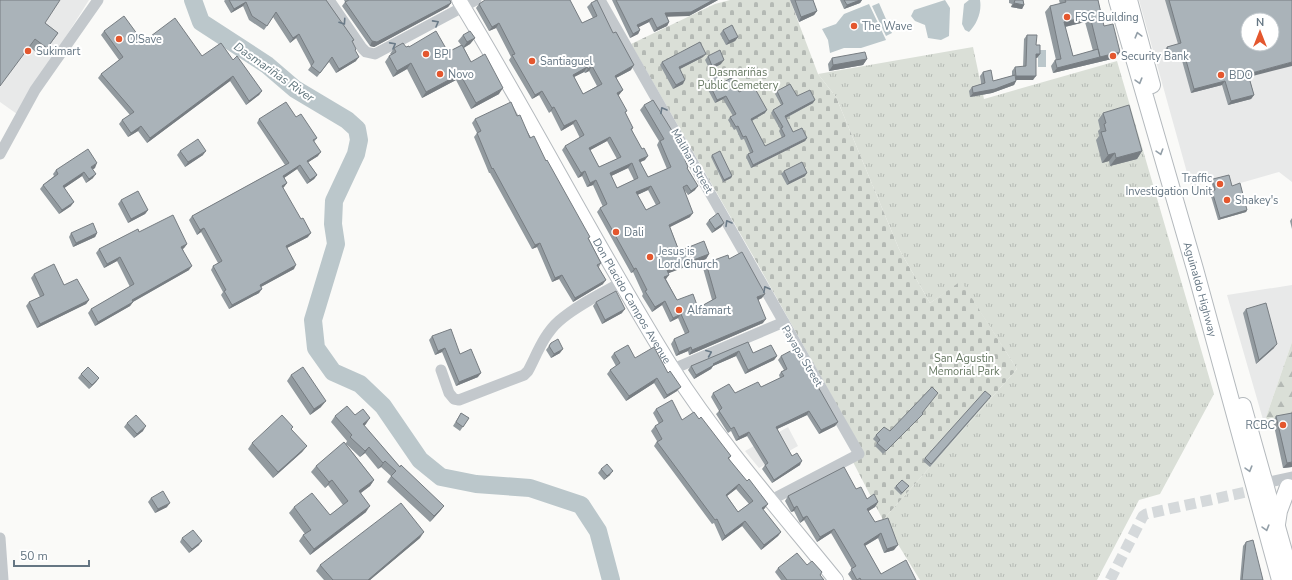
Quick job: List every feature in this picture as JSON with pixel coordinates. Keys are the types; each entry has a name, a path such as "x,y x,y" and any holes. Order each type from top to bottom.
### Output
{"highway":[{"name":"Aguinaldo Highway","path":"1116,0 1195,269 1263,488 1277,526 1292,580"},
{"name":"Aguinaldo Highway","path":"1128,0 1263,488 1280,580"},
{"path":"1277,526 1279,511 1291,483"}],"main road":[{"name":"Don Placido Campos Avenue","path":"461,4 673,369 735,456 836,580"}],"street":[{"path":"1,150 39,84 98,0"},
{"path":"329,0 362,48 371,54 378,53 461,4 476,0"},
{"name":"Malihan Street","path":"600,0 784,322"},
{"path":"440,370 449,393 454,399 459,400 524,375 528,371 545,338 558,322 571,312 622,282"},
{"name":"Payapa Street","path":"673,369 784,322 859,454 771,500"},
{"path":"1263,488 1291,483"},
{"path":"0,538 3,580"}],"shaded area":[{"name":"Sukimart","path":"0,0 89,0 17,114 0,102"},
{"path":"945,0 950,8 949,36 941,40 928,38 925,25 915,21 911,16 914,10"},
{"path":"969,0 980,0 980,9 978,18 969,32 965,30 962,24 964,4"},
{"path":"1139,0 1292,0 1292,182 1279,172 1230,186 1227,177 1191,187"},
{"path":"879,3 892,33 886,36 872,6"},
{"name":"The Wave","path":"869,4 886,40 861,48 844,48 830,53 828,40 822,29 836,24 844,14"},
{"path":"1038,50 1046,50 1046,67 1038,67"},
{"path":"1292,285 1292,342 1264,423 1227,295"},
{"path":"788,427 798,446 759,468 745,451"}],"green space":[{"name":"Dasmariñas Public Cemetery","path":"730,0 790,0 818,74 836,97 899,249 930,303 961,281 1017,369 883,520 853,462 861,448 756,261 631,44 715,4"},
{"path":"973,47 984,99 1117,61 1214,394 1160,494 1139,500 1097,580 920,580 883,520 1017,369 961,282 930,303 899,249 836,97 818,74"},
{"path":"1292,342 1292,418 1264,423"}],"building":[{"path":"0,0 60,0 45,23 58,33 47,48 35,39 0,86"},
{"path":"229,0 326,0 354,40 352,41 359,57 339,69 332,57 320,73 311,66 314,62 299,34 293,38 276,12 267,26 252,16 246,2 234,9"},
{"path":"349,0 450,0 451,3 377,42 372,41 345,2"},
{"path":"485,0 570,0 582,23 597,16 591,3 597,0 613,33 616,32 634,65 615,76 623,90 617,93 627,111 625,112 633,128 631,129 642,149 644,148 648,156 639,160 648,177 671,167 660,141 664,139 644,105 653,100 674,134 688,167 687,168 698,186 691,191 687,185 683,187 693,213 669,225 679,251 704,241 709,254 667,270 669,275 664,277 677,300 693,294 698,308 716,298 706,263 728,255 729,259 742,252 765,294 757,297 766,319 692,350 691,347 679,352 674,339 689,332 681,314 673,318 665,301 655,307 645,291 647,290 636,268 634,269 600,208 607,204 596,180 590,183 585,171 581,173 565,146 584,135 576,120 564,126 554,107 552,108 542,91 535,95 512,55 515,54 499,23 492,27 479,4","holes":["592,66 602,84 583,94 573,75 587,67 588,69","610,137 621,157 599,167 589,148","632,163 638,178 617,188 610,173","651,186 660,203 646,210 636,192"]},
{"path":"616,0 713,0 691,12 665,13 669,22 657,28 652,18 637,25 640,30 633,34"},
{"path":"795,0 813,0 817,11 801,17"},
{"path":"844,0 860,0 847,5"},
{"path":"1015,0 1023,0 1024,5 1014,3"},
{"path":"1065,0 1098,0 1104,26 1113,24 1120,52 1057,68 1055,60 1061,59 1050,6 1066,2","holes":["1090,16 1100,57 1098,49 1073,56 1064,22"]},
{"path":"1169,0 1292,0 1292,62 1248,74 1254,95 1231,101 1225,81 1194,89 1184,53 1170,57 1167,47 1181,43"},
{"path":"124,16 143,42 175,18 202,56 221,43 233,60 237,56 262,91 249,101 233,76 150,138 141,126 131,133 122,120 134,112 101,74 123,57 104,31"},
{"path":"732,25 738,37 729,41 723,30"},
{"path":"436,31 448,52 462,45 471,62 485,54 503,88 476,103 460,74 426,92 411,63 397,71 389,56 396,52 394,48 403,43 406,47 409,47"},
{"path":"470,31 475,38 467,42 463,35"},
{"path":"1027,35 1037,35 1036,45 1040,45 1040,54 1036,54 1036,76 1016,76 1015,67 1026,66"},
{"path":"700,42 706,54 679,67 685,80 676,85 662,62"},
{"path":"720,50 724,60 712,66 708,56"},
{"path":"865,52 867,59 833,65 832,58"},
{"path":"991,70 993,81 1015,75 1016,81 995,89 973,93 972,87 985,83 983,72"},
{"path":"720,74 724,82 731,78 739,92 753,85 767,110 751,119 765,146 785,136 781,128 783,127 773,110 783,104 777,91 790,84 797,96 810,90 815,100 785,116 793,132 802,128 807,138 753,165 748,154 753,152 746,136 743,137 738,126 736,127 730,117 736,114 726,96 717,100 708,81"},
{"path":"286,102 296,117 301,114 317,138 313,140 321,152 307,161 317,175 310,180 300,165 283,176 287,183 282,186 311,233 286,246 296,265 260,285 262,289 232,305 213,266 222,261 204,228 200,230 192,216 289,163 259,119"},
{"path":"511,102 517,116 520,115 530,138 534,136 546,161 547,160 590,237 588,238 601,263 597,265 606,280 575,298 562,275 555,278 540,243 535,245 493,168 492,169 477,133 481,131 475,119"},
{"path":"1129,105 1142,151 1116,158 1115,153 1108,155 1101,132 1106,131 1104,124 1106,123 1103,113"},
{"path":"198,139 206,151 188,162 180,151"},
{"path":"88,149 97,163 91,167 96,174 89,179 84,172 63,186 74,202 62,210 43,185 58,174 56,170"},
{"path":"720,151 732,176 724,180 712,155"},
{"path":"802,162 807,173 789,182 784,171"},
{"name":"Shakey's","path":"1229,175 1232,186 1240,183 1247,210 1220,218 1212,191 1215,190 1213,179"},
{"path":"138,191 148,210 131,219 121,200"},
{"path":"718,213 724,223 715,229 709,220"},
{"path":"173,215 187,244 181,247 192,266 132,300 133,302 98,322 91,309 134,284 120,257 107,264 99,249 138,229 139,232"},
{"path":"93,223 97,233 76,243 71,233"},
{"path":"54,264 64,285 77,279 89,300 40,324 29,302 44,295 34,274"},
{"path":"616,291 625,309 605,320 596,302"},
{"path":"1266,303 1277,344 1259,360 1246,309"},
{"path":"451,329 460,354 471,349 481,373 459,382 445,348 438,351 432,336"},
{"path":"558,339 563,349 554,354 549,346"},
{"path":"748,342 753,353 771,345 777,356 748,370 739,351 713,364 714,365 696,375 691,366"},
{"path":"628,345 635,358 654,347 668,373 670,371 681,387 667,395 657,378 629,396 610,370 620,363 614,353"},
{"path":"796,348 838,422 821,430 809,411 776,427 792,456 797,453 802,461 774,480 765,465 768,463 749,432 739,437 734,427 731,429 719,411 722,408 713,393 729,384 735,393 758,382 761,387 784,376 781,372 787,369 781,356"},
{"path":"88,367 99,378 92,385 81,374"},
{"path":"303,367 326,401 314,409 291,375"},
{"path":"932,387 938,393 922,413 923,414 886,451 877,443 880,440 876,435 884,427 890,431"},
{"path":"985,391 991,396 931,464 925,458"},
{"path":"672,400 682,420 694,412 699,419 701,417 731,456 728,458 747,481 749,479 768,504 762,508 781,532 764,545 745,521 725,536 717,519 715,520 657,442 662,439 655,426 663,421 656,409","holes":["739,484 753,501 738,512 726,495"]},
{"path":"347,406 355,415 363,409 370,418 363,424 400,467 401,465 444,506 434,516 391,476 396,471 385,461 383,463 369,447 365,451 350,437 352,435 335,416"},
{"path":"461,413 469,418 463,427 456,422"},
{"path":"1292,413 1292,462 1287,463 1276,416"},
{"path":"136,415 146,426 137,434 127,423"},
{"path":"282,415 293,427 291,429 307,446 278,472 252,443"},
{"path":"344,442 374,480 359,491 370,506 314,549 303,535 311,530 294,507 312,493 330,515 348,501 332,480 329,482 316,466"},
{"path":"607,464 613,471 607,476 601,469"},
{"path":"844,467 856,489 861,487 867,499 874,494 878,502 867,509 875,522 888,518 898,545 887,549 881,533 864,544 881,574 906,560 916,580 861,580 860,578 857,580 851,569 856,566 834,529 820,537 807,516 803,518 797,506 794,508 788,496"},
{"path":"902,480 909,486 902,493 896,486"},
{"path":"163,491 170,503 158,509 151,498"},
{"path":"401,503 424,532 368,580 333,580 320,565"},
{"path":"193,530 202,541 192,549 182,538"},
{"path":"1253,540 1263,580 1242,580 1246,542"},
{"path":"797,553 807,565 812,561 822,572 820,575 824,580 787,580 778,568"}],"waterway":[{"name":"Dasmariñas River","path":"193,0 201,22 267,65 295,89 347,120 357,129 359,140 356,154 334,201 333,224 336,244 313,320 316,348 333,372 360,384 383,406 420,460 441,477 476,484 530,488 581,505 598,531 611,580"}],"tunnel":[{"path":"1110,580 1143,516 1146,514 1255,490"}],"place":[{"name":"FSC Building","path":"1067,17"},
{"name":"The Wave","path":"854,26"},
{"name":"O!Save","path":"119,39"},
{"name":"Sukimart","path":"28,51"},
{"name":"BPI","path":"426,54"},
{"name":"Security Bank","path":"1113,56"},
{"name":"Santiaguel","path":"532,61"},
{"name":"Novo","path":"440,74"},
{"name":"BDO","path":"1221,75"},
{"name":"Traffic Investigation Unit","path":"1220,184"},
{"name":"Shakey's","path":"1227,200"},
{"name":"Dali","path":"616,232"},
{"name":"Jesus is Lord Church","path":"650,257"},
{"name":"Alfamart","path":"679,310"},
{"name":"RCBC","path":"1283,425"}],"park label":[{"name":"San Agustin Memorial Park","path":"964,364"}]}
